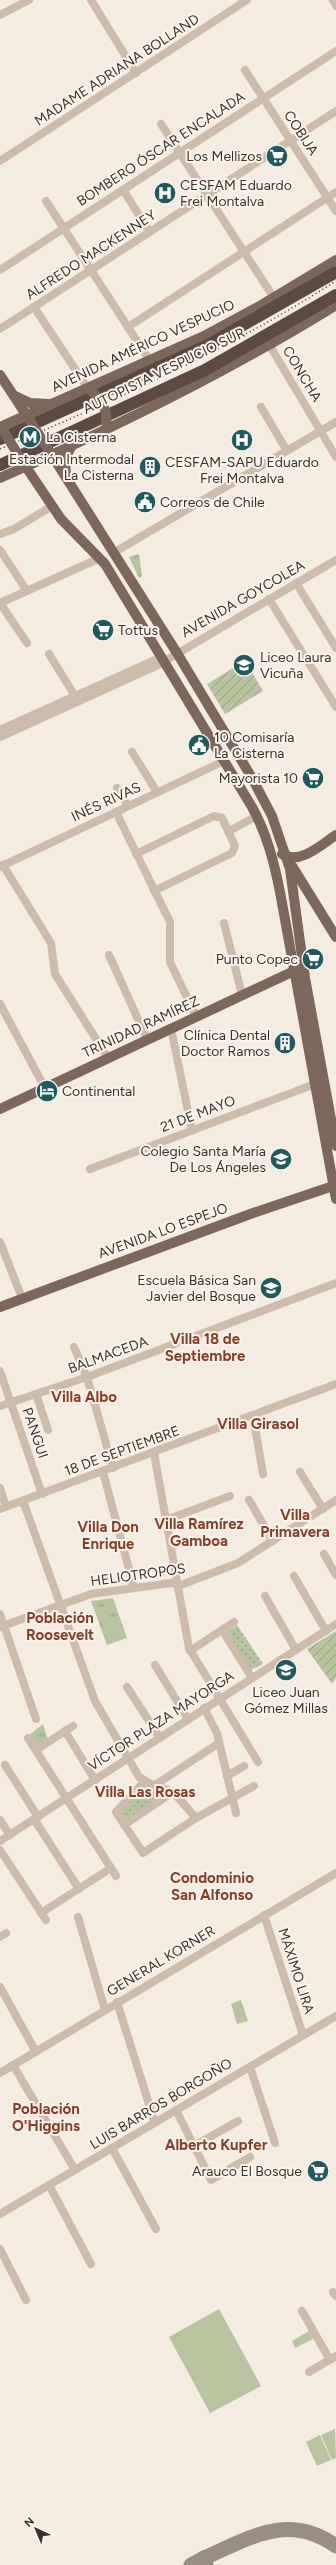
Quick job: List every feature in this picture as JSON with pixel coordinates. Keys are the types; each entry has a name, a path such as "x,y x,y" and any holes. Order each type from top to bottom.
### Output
{"highway":[{"name":"AUTOPISTA VESPUCIO SUR","path":"1,430 208,345 336,272"},
{"name":"AUTOPISTA VESPUCIO SUR","path":"2,472 205,370 336,294"}],"main road":[{"name":"AVENIDA AMÉRICO VESPUCIO","path":"1,430 50,404 150,361 224,326 274,298 336,260"},
{"path":"2,472 50,452 72,445 270,346 336,305"},
{"path":"0,375 177,653 259,789 272,816 287,857 305,978 336,1146"},
{"path":"87,389 101,401 106,413 104,428"},
{"path":"14,396 30,403 50,404"},
{"path":"1,430 36,485 67,526 100,558 164,660 257,816 267,839 275,868 335,1192"},
{"path":"66,478 65,459 72,445"},
{"path":"2,472 20,476 36,485"},
{"path":"287,857 301,856 336,835"},
{"path":"267,839 287,857 334,931"},
{"path":"294,971 305,978"},
{"name":"TRINIDAD RAMÍREZ","path":"0,1109 294,971"},
{"name":"AVENIDA LO ESPEJO","path":"0,1307 253,1213 335,1192"}],"street":[{"path":"0,15 30,0"},
{"path":"91,0 136,73"},
{"name":"MADAME ADRIANA BOLLAND","path":"0,161 247,0"},
{"name":"BOMBERO ÓSCAR ENCALADA","path":"0,270 336,51"},
{"name":"COBIJA","path":"245,70 336,211"},
{"name":"ALFREDO MACKENNEY","path":"0,329 336,111"},
{"path":"161,124 274,298"},
{"path":"123,190 150,232"},
{"path":"128,327 336,192"},
{"path":"46,201 150,361"},
{"path":"34,307 87,389"},
{"name":"CONCHA","path":"270,346 336,457"},
{"path":"261,407 287,451"},
{"path":"113,553 336,422"},
{"path":"0,534 14,529 52,506"},
{"path":"0,550 27,591"},
{"path":"27,644 0,603 100,558"},
{"name":"AVENIDA GOYCOLEA","path":"0,738 158,665 164,660 336,560"},
{"path":"296,583 336,648"},
{"path":"269,599 336,707"},
{"path":"49,654 75,696"},
{"name":"AVENIDA GOYCOLEA","path":"0,730 154,660 164,660"},
{"path":"132,752 157,792"},
{"name":"INÉS RIVAS","path":"1,866 224,761"},
{"path":"116,788 128,806"},
{"path":"116,812 171,925 170,962 196,1016"},
{"path":"136,854 214,816 222,818 229,831 235,846 232,853 154,891"},
{"path":"229,831 257,816"},
{"path":"1,866 51,943 55,974 108,1058"},
{"path":"224,924 242,995"},
{"path":"110,955 147,1040"},
{"path":"0,1004 45,1088"},
{"path":"171,1028 192,1131"},
{"name":"21 DE MAYO","path":"90,1169 315,1084"},
{"path":"0,1242 22,1298"},
{"name":"BALMACEDA","path":"0,1406 87,1377 336,1283"},
{"path":"74,1347 87,1377 113,1468"},
{"name":"PANGUI","path":"0,1371 42,1494"},
{"name":"18 DE SEPTIEMBRE","path":"3,1508 336,1384"},
{"path":"36,1394 48,1430"},
{"path":"253,1416 263,1474"},
{"path":"154,1453 176,1584 190,1651 258,1762"},
{"path":"102,1472 134,1588"},
{"path":"300,1472 323,1509"},
{"path":"0,1488 3,1508"},
{"path":"166,1520 230,1496"},
{"path":"249,1500 273,1541"},
{"name":"HELIOTROPOS","path":"2,1626 91,1594 134,1588 176,1584 181,1585 230,1567 336,1500"},
{"path":"23,1501 97,1708 138,1775 145,1781 173,1792 196,1818"},
{"path":"324,1554 336,1575"},
{"path":"294,1576 326,1631"},
{"path":"265,1596 296,1650"},
{"path":"0,1614 2,1626 36,1719"},
{"path":"190,1651 234,1622"},
{"name":"VÍCTOR PLAZA MAYORGA","path":"0,1841 336,1624"},
{"path":"222,1630 252,1678"},
{"path":"155,1666 188,1719"},
{"path":"127,1687 160,1738"},
{"path":"204,1708 213,1723 236,1813"},
{"path":"36,1750 73,1726"},
{"path":"65,1731 95,1780"},
{"path":"28,1738 116,1876"},
{"path":"155,1785 219,1743"},
{"path":"5,1765 34,1820 77,1890"},
{"path":"227,1776 244,1766"},
{"path":"145,1781 116,1812 143,1853 196,1818 254,1786"},
{"path":"124,1825 173,1792"},
{"path":"0,1820 10,1835"},
{"path":"0,1850 43,1917 77,1890 111,1868"},
{"name":"GENERAL KORNER","path":"0,2073 336,1873"},
{"name":"MÁXIMO LIRA","path":"264,1915 303,2035"},
{"path":"78,1917 99,1982 104,2010"},
{"path":"0,1987 36,2052"},
{"path":"117,2002 155,2123"},
{"name":"LUIS BARROS BORGOÑO","path":"0,2214 336,2016"},
{"path":"13,2065 75,2170"},
{"path":"250,2067 275,2143"},
{"path":"176,2110 211,2180 250,2158"},
{"path":"194,2146 238,2121"},
{"path":"112,2148 156,2229"},
{"path":"49,2185 91,2264"},
{"path":"0,2249 26,2300"},
{"path":"302,2311 333,2358 309,2372"}],"green space":[{"path":"139,554 142,576 139,578 129,557"},
{"path":"245,661 263,691 225,714 207,684"},
{"path":"113,1598 127,1638 107,1645 91,1601"},
{"path":"111,1620 117,1638 108,1641 102,1623"},
{"path":"237,1625 263,1664 249,1671 225,1633"},
{"path":"336,1631 336,1678 332,1684 307,1649"},
{"path":"43,1724 48,1740 38,1747 29,1735"},
{"path":"144,1786 168,1794 126,1821 118,1812"},
{"path":"241,2000 248,2021 237,2024 231,2004"},
{"path":"219,2309 261,2386 210,2413 169,2337"},
{"path":"309,2331 313,2339 295,2348 292,2341"},
{"path":"335,2429 336,2458 332,2460 321,2435"},
{"path":"320,2435 331,2460 317,2466 306,2442"}],"taxiway":[{"path":"204,2558 253,2536 285,2530 302,2531 318,2536 336,2546"},
{"path":"191,2565 204,2558 206,2565"}],"railway":[{"path":"0,449 87,412 172,372 255,329 336,281"}],"place":[{"name":"Los Mellizos","path":"277,156"},
{"name":"CESFAM Eduardo Frei Montalva","path":"165,193"},
{"name":"La Cisterna","path":"30,437"},
{"name":"CESFAM-SAPU Eduardo Frei Montalva","path":"242,440"},
{"name":"Estación Intermodal La Cisterna","path":"150,467"},
{"name":"Correos de Chile","path":"145,502"},
{"name":"Tottus","path":"103,630"},
{"name":"Liceo Laura Vicuña","path":"244,665"},
{"name":"10 Comisaría La Cisterna","path":"199,745"},
{"name":"Mayorista 10","path":"313,778"},
{"name":"Punto Copec","path":"313,959"},
{"name":"Clínica Dental Doctor Ramos","path":"285,1043"},
{"name":"Continental","path":"47,1091"},
{"name":"Colegio Santa María De Los Ángeles","path":"281,1159"},
{"name":"Escuela Básica San Javier del Bosque","path":"271,1288"},
{"name":"Liceo Juan Gómez Millas","path":"286,1670"},
{"name":"Arauco El Bosque","path":"318,2171"}],"district":[{"name":"Villa 18 de Septiembre","path":"205,1348"},
{"name":"Villa Albo","path":"84,1397"},
{"name":"Villa Girasol","path":"258,1424"},
{"name":"Villa Primavera","path":"295,1524"},
{"name":"Villa Ramírez Gamboa","path":"199,1532"},
{"name":"Villa Don Enrique","path":"108,1536"},
{"name":"Población Roosevelt","path":"60,1626"},
{"name":"Villa Las Rosas","path":"145,1792"},
{"name":"Condominio San Alfonso","path":"212,1886"},
{"name":"Población O'Higgins","path":"46,2118"},
{"name":"Alberto Kupfer","path":"216,2145"}]}
